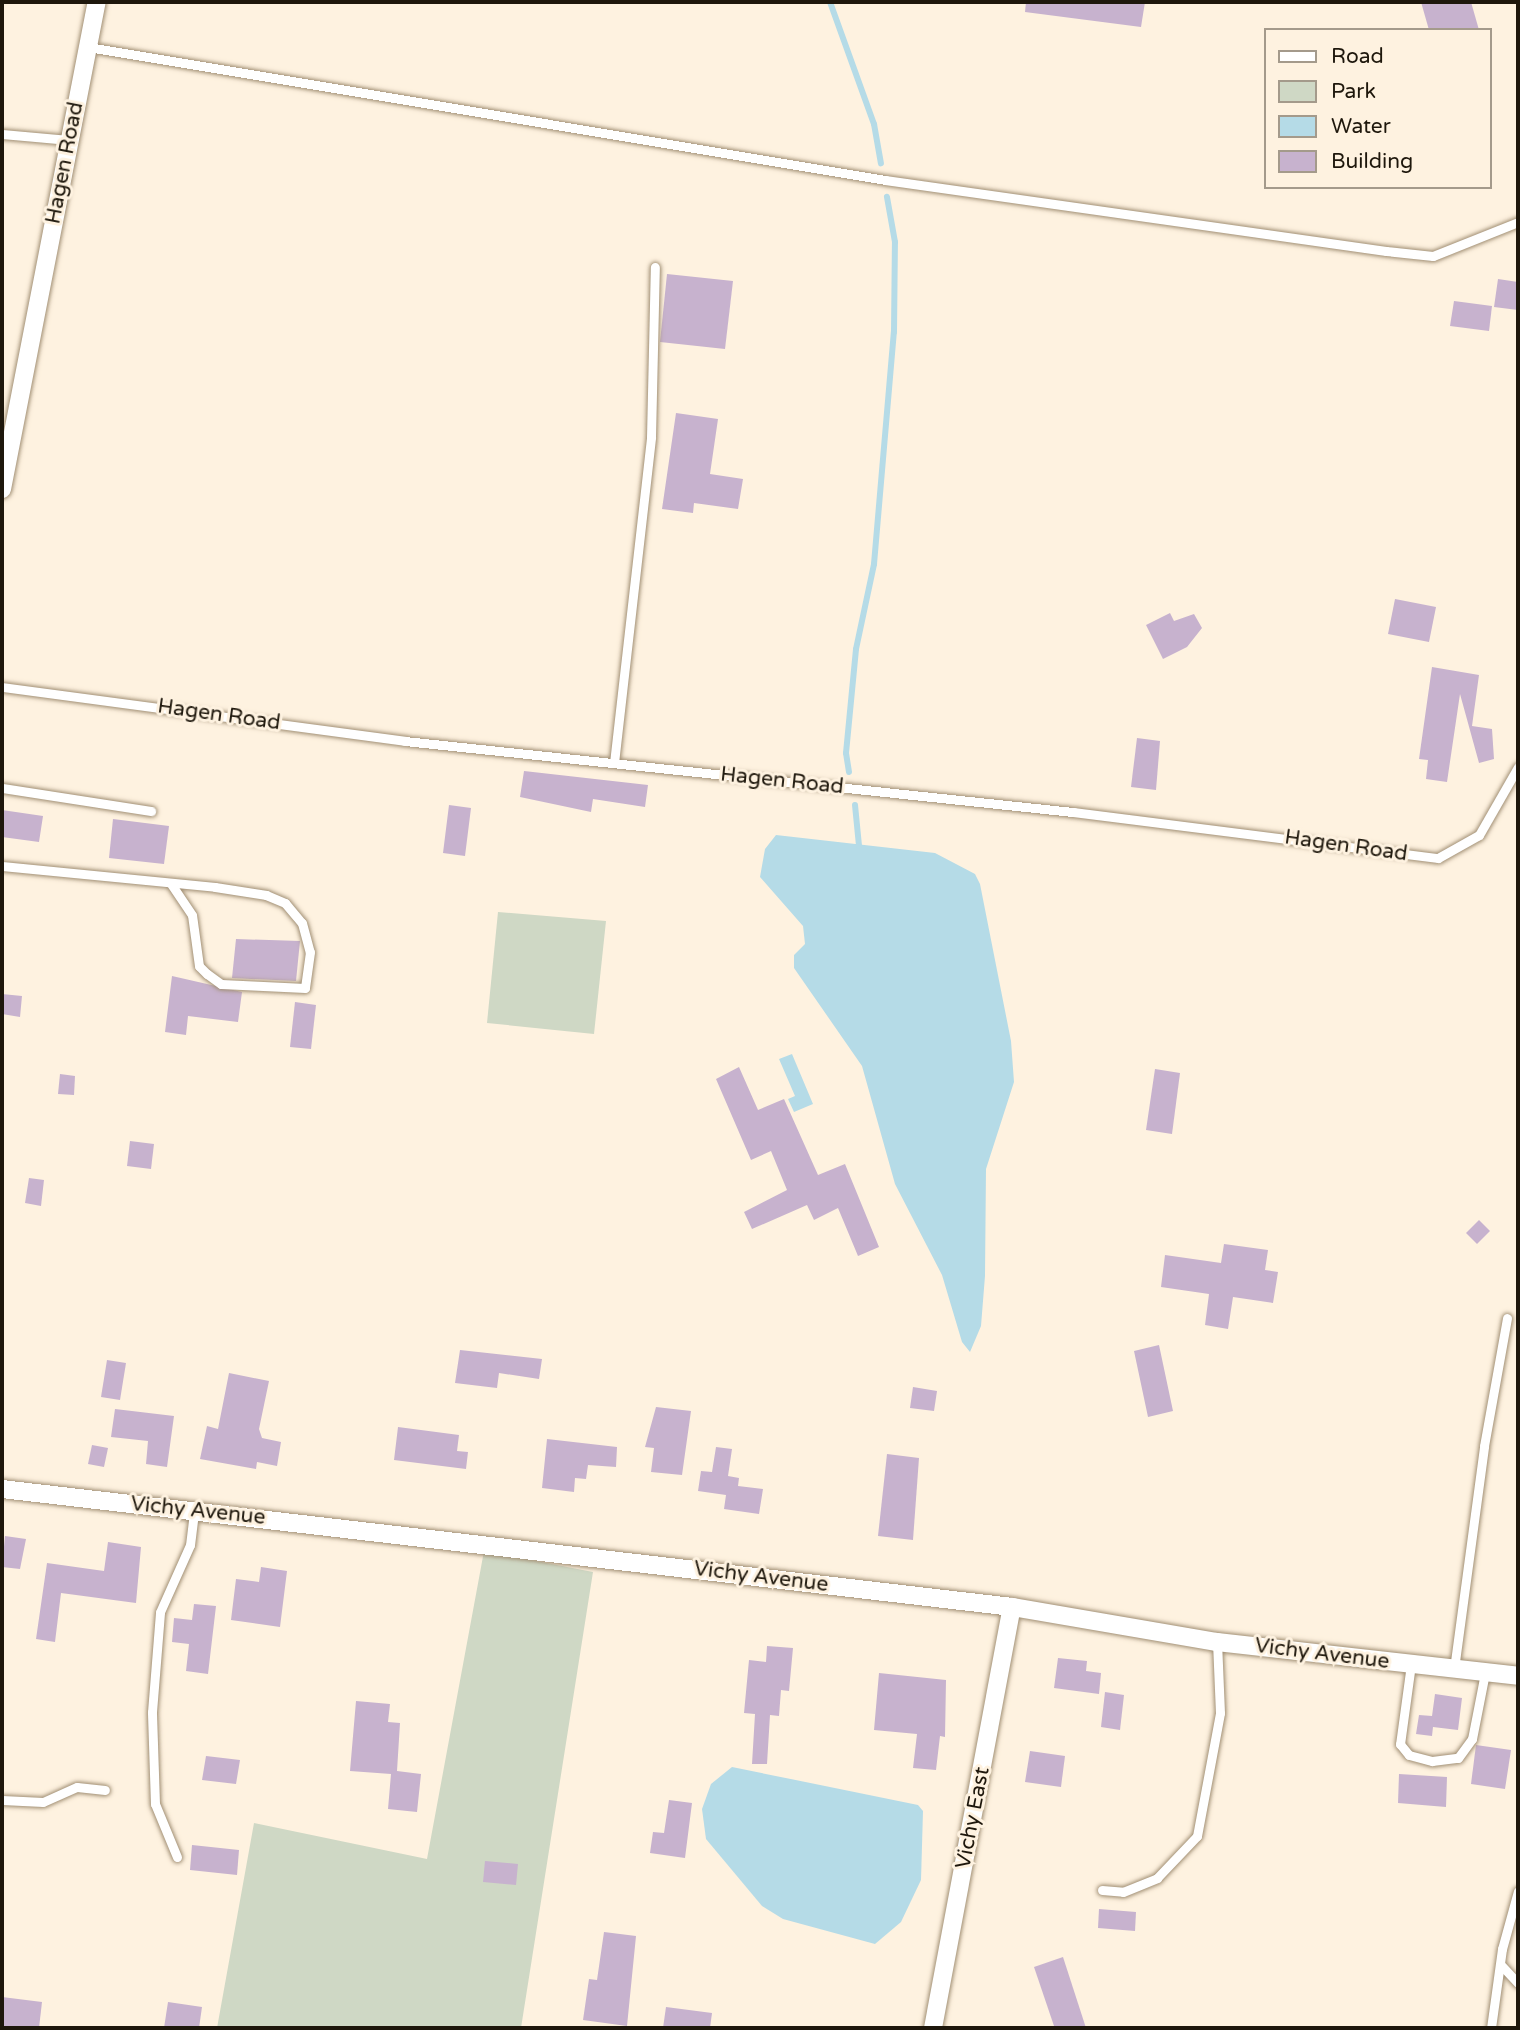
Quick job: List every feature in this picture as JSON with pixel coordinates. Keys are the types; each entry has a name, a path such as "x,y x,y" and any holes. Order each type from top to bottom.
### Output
{"street":[{"name":"Hagen Road","path":"2,489 97,2"},
{"name":"Vichy Avenue","path":"2,1489 1012,1607 1217,1642 1518,1676"},
{"name":"Vichy East","path":"933,2028 1012,1607"}],"lane":[{"path":"88,47 885,180 1361,248 1433,256 1518,222"},
{"path":"2,134 69,140"},
{"path":"614,762 651,437 655,267"},
{"name":"Hagen Road","path":"2,687 1437,858 1479,835 1518,767"},
{"path":"2,788 150,811"},
{"path":"2,866 171,884 266,895 285,904 308,939 305,988 221,984 207,974 200,966 192,915 171,884"},
{"path":"1454,1669 1507,1318"},
{"path":"177,1857 155,1804 152,1712 160,1612 190,1545 194,1510"},
{"path":"1102,1891 1123,1892 1157,1878 1197,1836 1220,1713 1217,1642"},
{"path":"1411,1664 1399,1744 1409,1755 1432,1761 1458,1758 1472,1739 1485,1673"},
{"path":"2,1800 36,1803 77,1787 105,1790"},
{"path":"1491,2028 1501,1965 1518,1891"},
{"path":"1501,1965 1518,1983"}],"green space":[{"path":"498,912 606,921 594,1034 487,1023"},
{"path":"484,1551 593,1572 521,2028 217,2028 254,1823 427,1859"}],"water":[{"path":"776,835 935,853 975,874 980,884 1011,1041 1014,1082 986,1169 985,1276 981,1326 970,1352 962,1342 942,1275 895,1184 862,1066 794,968 794,955 805,944 803,926 760,877 765,849"},
{"path":"792,1054 813,1104 794,1112 788,1099 795,1096 779,1059"},
{"path":"732,1767 918,1805 923,1811 921,1880 901,1922 875,1944 783,1919 762,1906 706,1839 702,1809 711,1784"}],"building":[{"path":"1026,2 1145,2 1141,27 1025,12"},
{"path":"1421,2 1471,2 1478,28 1428,28"},
{"path":"667,274 733,281 725,349 660,342"},
{"path":"1498,279 1518,282 1518,310 1494,307"},
{"path":"1454,301 1492,306 1489,331 1450,326"},
{"path":"676,413 718,419 710,474 743,479 738,509 694,503 693,513 662,509"},
{"path":"1395,599 1436,607 1429,642 1388,634"},
{"path":"1170,613 1174,621 1194,614 1202,628 1187,647 1163,659 1146,625"},
{"path":"1432,667 1479,675 1472,726 1492,729 1494,759 1479,763 1460,694 1447,782 1426,779 1428,760 1419,759"},
{"path":"1137,738 1160,741 1156,790 1131,787"},
{"path":"524,771 648,785 645,807 593,799 591,812 520,797"},
{"path":"449,805 471,808 465,856 443,853"},
{"path":"2,810 43,816 39,842 2,837"},
{"path":"113,819 169,826 164,864 109,858"},
{"path":"236,939 300,941 296,981 232,978"},
{"path":"172,976 242,992 238,1022 188,1016 186,1035 165,1032"},
{"path":"2,994 22,996 20,1017 2,1014"},
{"path":"295,1002 316,1005 311,1049 290,1047"},
{"path":"739,1067 758,1110 784,1099 818,1175 845,1164 879,1247 858,1256 838,1208 814,1220 807,1205 752,1229 744,1212 787,1190 771,1151 751,1160 716,1079"},
{"path":"1155,1069 1180,1073 1172,1134 1146,1130"},
{"path":"60,1074 75,1076 74,1095 58,1094"},
{"path":"130,1141 154,1144 151,1169 127,1166"},
{"path":"29,1178 44,1180 41,1206 25,1203"},
{"path":"1479,1220 1490,1231 1477,1244 1466,1233"},
{"path":"1224,1244 1268,1250 1265,1270 1278,1272 1273,1303 1233,1297 1228,1329 1205,1325 1209,1294 1161,1287 1165,1255 1221,1263"},
{"path":"1159,1345 1173,1411 1148,1417 1134,1351"},
{"path":"460,1350 542,1359 539,1379 499,1373 497,1388 455,1383"},
{"path":"107,1360 126,1363 120,1400 101,1397"},
{"path":"229,1373 269,1381 259,1429 262,1438 281,1442 277,1466 257,1462 256,1469 200,1459 207,1426 218,1429"},
{"path":"913,1387 937,1391 934,1411 910,1408"},
{"path":"656,1407 691,1411 682,1475 651,1472 654,1448 645,1447"},
{"path":"115,1409 174,1416 167,1467 146,1464 148,1441 111,1437"},
{"path":"398,1427 459,1435 457,1451 468,1452 466,1469 394,1460"},
{"path":"547,1439 617,1447 616,1467 588,1465 586,1479 575,1478 574,1492 542,1488"},
{"path":"92,1445 108,1448 104,1467 88,1464"},
{"path":"716,1447 732,1449 728,1476 739,1478 738,1486 763,1489 759,1514 724,1509 726,1495 698,1491 701,1471 712,1472"},
{"path":"887,1454 919,1458 913,1540 878,1536"},
{"path":"5,1536 26,1539 20,1569 2,1567"},
{"path":"108,1542 141,1547 136,1603 61,1593 55,1642 36,1639 47,1563 104,1571"},
{"path":"261,1567 287,1571 280,1627 231,1620 236,1579 259,1582"},
{"path":"194,1604 216,1606 208,1674 186,1671 189,1644 172,1642 174,1618 192,1620"},
{"path":"767,1646 793,1648 789,1691 781,1690 779,1716 770,1715 767,1764 752,1764 755,1714 744,1713 749,1660 766,1662"},
{"path":"1058,1658 1087,1661 1086,1671 1101,1673 1099,1694 1054,1688"},
{"path":"879,1673 946,1680 945,1737 940,1736 936,1770 913,1768 917,1734 874,1730"},
{"path":"1105,1692 1124,1695 1120,1730 1101,1727"},
{"path":"1435,1694 1462,1698 1458,1730 1433,1727 1432,1736 1416,1734 1419,1715 1432,1716"},
{"path":"356,1701 390,1704 388,1722 400,1723 397,1771 421,1774 417,1812 388,1809 391,1774 350,1771"},
{"path":"1476,1745 1511,1750 1505,1789 1471,1784"},
{"path":"1030,1751 1065,1756 1061,1787 1025,1782"},
{"path":"206,1756 240,1760 236,1784 202,1780"},
{"path":"1399,1774 1447,1777 1446,1807 1398,1803"},
{"path":"669,1800 692,1803 685,1858 650,1853 653,1832 664,1833"},
{"path":"192,1845 239,1850 237,1875 190,1870"},
{"path":"485,1861 518,1864 516,1885 483,1882"},
{"path":"1099,1909 1136,1912 1135,1931 1098,1928"},
{"path":"604,1932 636,1936 627,2026 583,2020 589,1979 597,1980"},
{"path":"1063,1957 1086,2028 1054,2026 1034,1967"},
{"path":"2,1997 42,2002 39,2028 2,2028"},
{"path":"168,2002 202,2007 199,2028 164,2028"},
{"path":"666,2007 712,2013 710,2028 663,2028"}],"waterway":[{"path":"830,2 874,124 881,163"},
{"path":"849,772 846,753 856,649 874,564 894,332 895,242 887,197"},
{"path":"855,805 859,846"}]}
